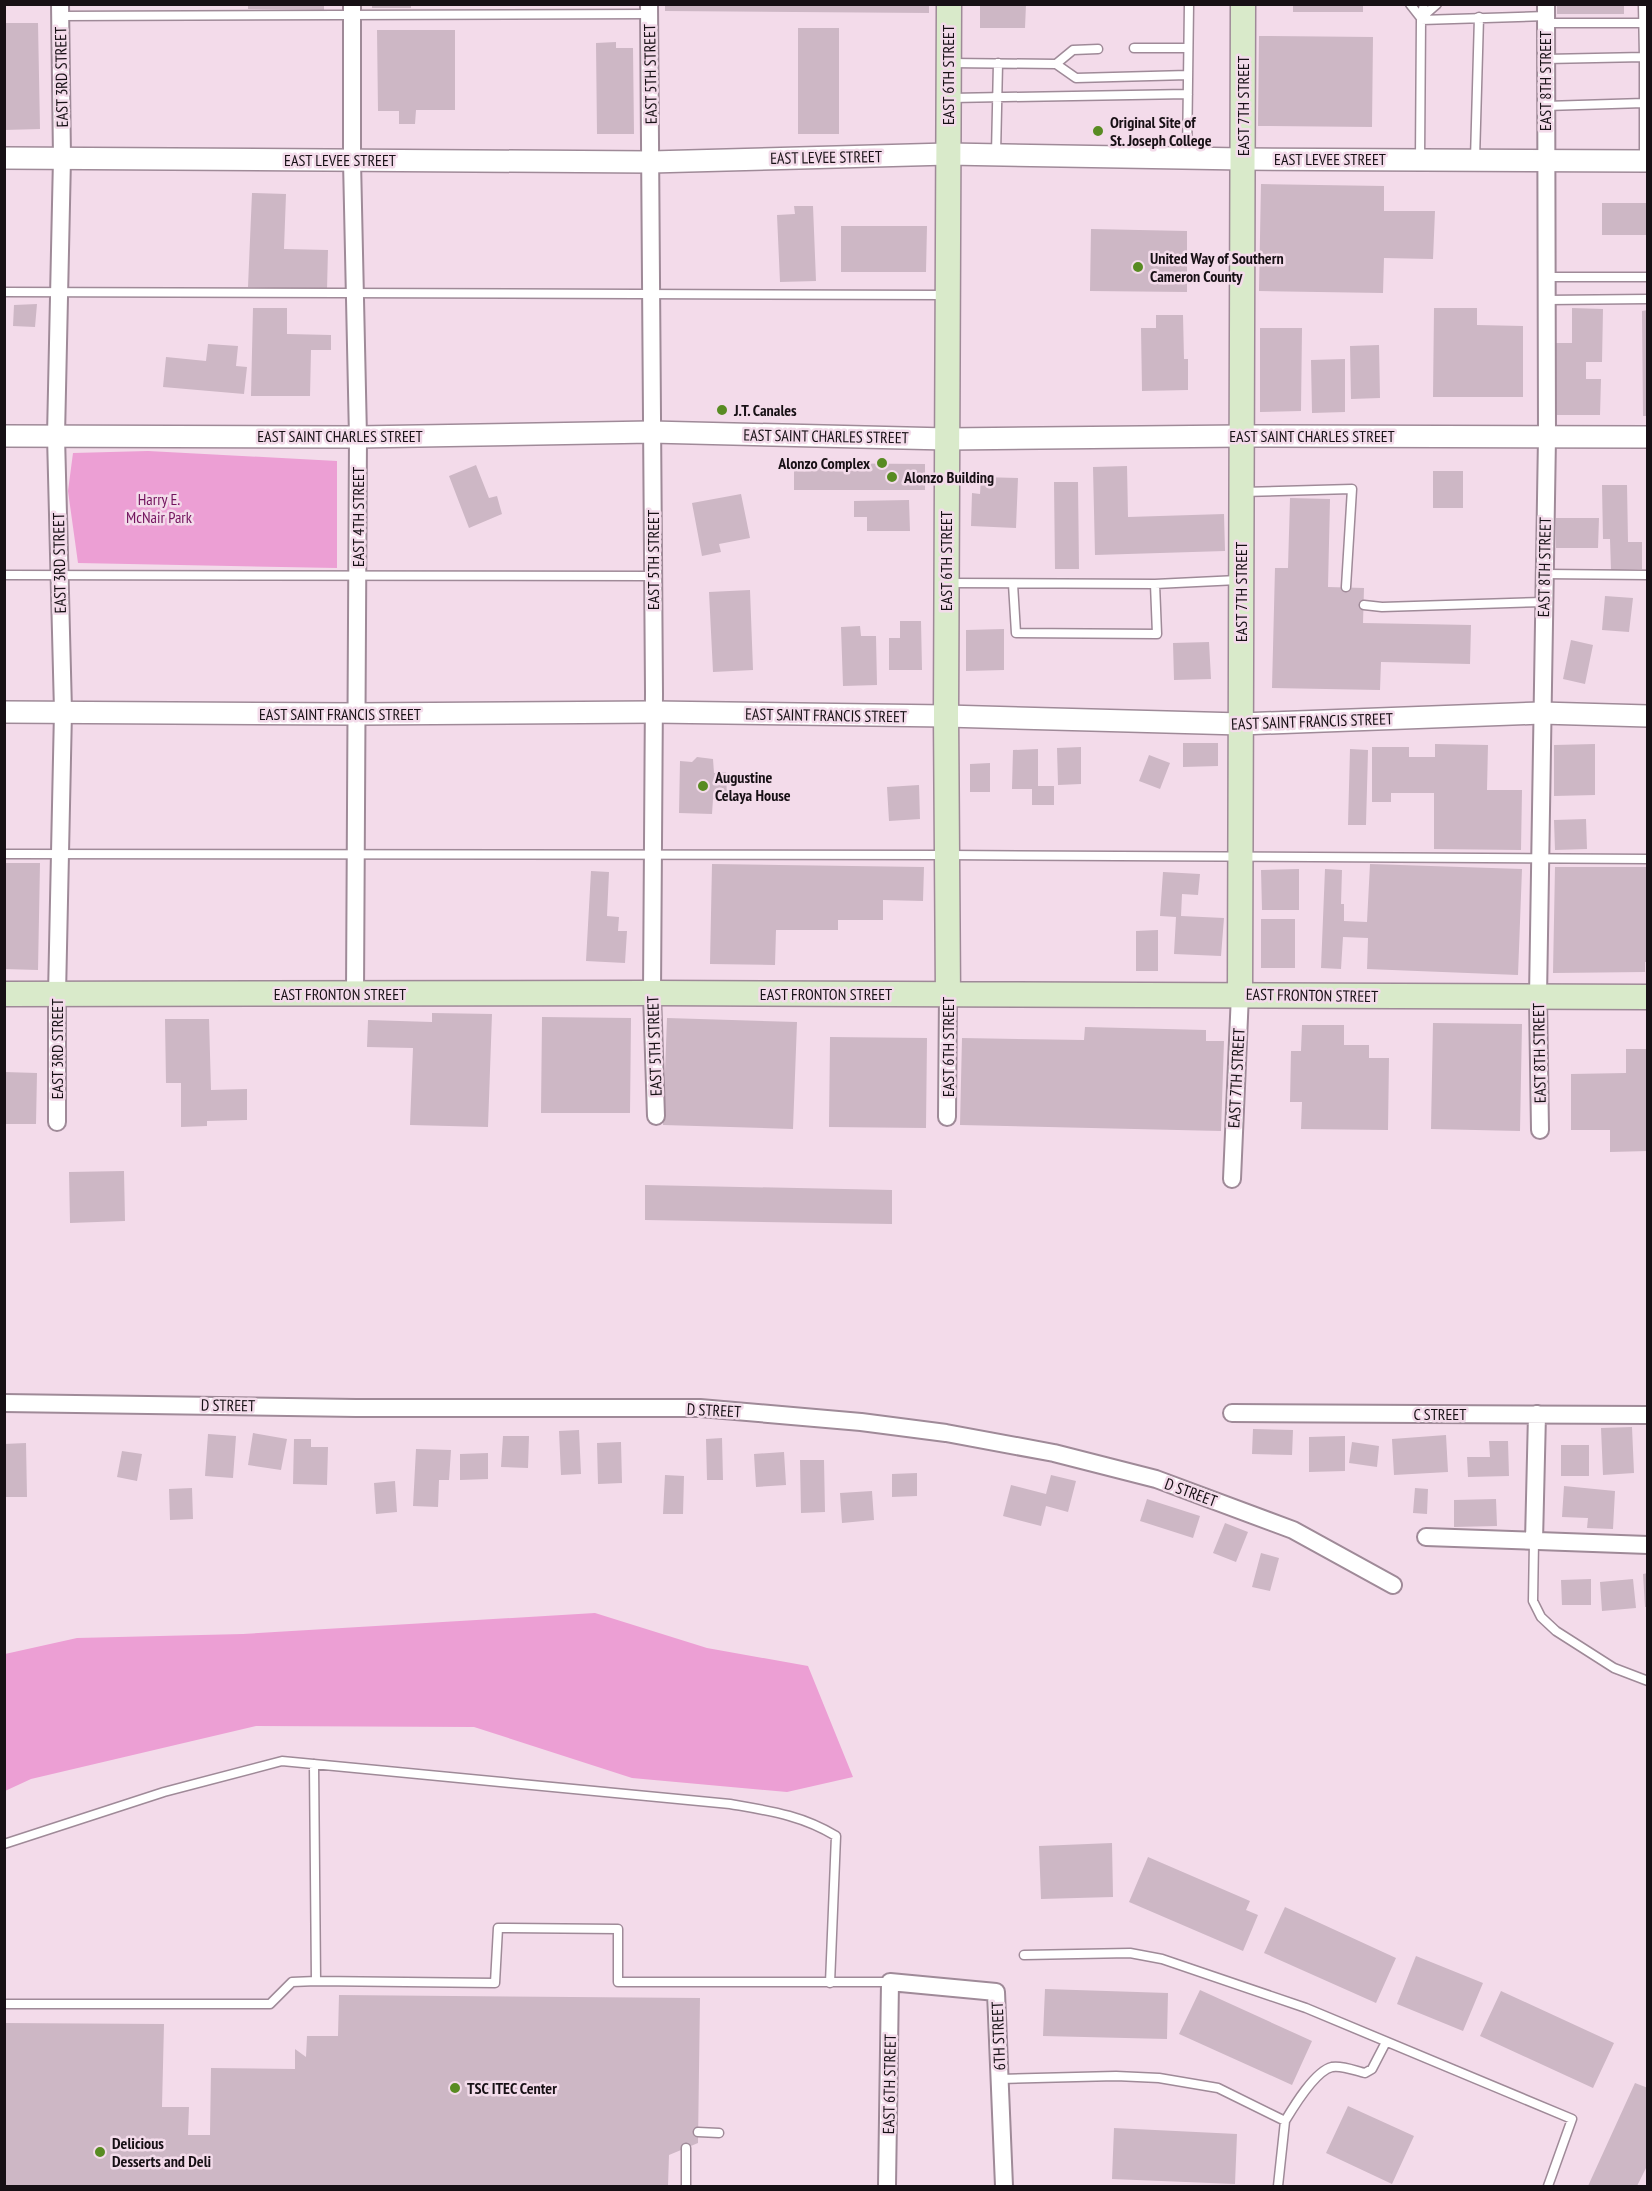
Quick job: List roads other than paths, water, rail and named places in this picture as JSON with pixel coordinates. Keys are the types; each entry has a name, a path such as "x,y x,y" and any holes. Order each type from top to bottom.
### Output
{"main road":[{"name":"EAST 6TH STREET","path":"948,995 946,583 949,4"},
{"name":"EAST 7TH STREET","path":"1240,994 1243,4"},
{"name":"EAST FRONTON STREET","path":"4,994 1240,994 1647,997"}],"street":[{"name":"EAST 5TH STREET","path":"649,9 654,712 652,993 656,1116"},
{"name":"EAST 3RD STREET","path":"57,1122 57,995 63,711 56,436 62,158 60,10"},
{"name":"EAST 4TH STREET","path":"352,10 352,161 358,436 355,994"},
{"name":"EAST 8TH STREET","path":"1540,1130 1539,859 1547,437 1546,15"},
{"name":"EAST LEVEE STREET","path":"4,158 651,162 948,154 1242,159 1646,161"},
{"name":"EAST SAINT CHARLES STREET","path":"4,436 358,436 651,432 947,439 1242,436 1647,437"},
{"name":"EAST SAINT FRANCIS STREET","path":"4,712 357,714 654,712 946,716 1241,724 1541,713 1647,716"},
{"name":"EAST 7TH STREET","path":"1232,1179 1240,994"},
{"name":"EAST 6TH STREET","path":"947,1117 948,995"},
{"name":"D STREET","path":"4,1403 356,1408 700,1408 861,1422 946,1433 1054,1453 1155,1479 1293,1530 1393,1585"},
{"name":"C STREET","path":"1232,1413 1647,1415"},
{"path":"1534,1541 1537,1414"},
{"path":"1426,1538 1647,1545"},
{"name":"EAST 6TH STREET","path":"887,2187 890,1983"},
{"name":"6TH STREET","path":"890,1983 996,1992 1004,2187"}],"lane":[{"path":"1187,158 1189,4"},
{"path":"1410,4 1421,19"},
{"path":"1418,4 1421,19"},
{"path":"1420,159 1421,19 1424,4"},
{"path":"1421,19 1431,4"},
{"path":"1421,19 1437,4"},
{"path":"1643,4 1646,161"},
{"path":"60,10 649,9"},
{"path":"1421,19 1546,15 1645,23"},
{"path":"1475,159 1479,17"},
{"path":"1134,48 1188,48"},
{"path":"1056,64 1073,50 1098,49"},
{"path":"1545,59 1644,57"},
{"path":"949,63 1056,64 1076,78 1188,75"},
{"path":"996,155 998,63"},
{"path":"948,98 1188,94"},
{"path":"1545,106 1644,103"},
{"path":"1546,277 1647,278"},
{"path":"4,292 947,295"},
{"path":"1546,300 1647,299"},
{"path":"1242,492 1352,489 1346,587"},
{"path":"4,574 653,576"},
{"path":"1544,574 1647,575"},
{"path":"946,583 1155,584 1241,580"},
{"path":"1013,584 1016,633 1156,634 1155,584"},
{"path":"1364,605 1382,607 1544,602"},
{"path":"4,854 947,855 1647,860"},
{"path":"1534,1541 1533,1601 1540,1617 1556,1631 1614,1668 1647,1681"},
{"path":"4,1844 164,1792 282,1761 726,1803 786,1814 816,1824 836,1836 830,1983"},
{"path":"314,1764 316,1981"},
{"path":"4,2004 270,2004 292,1982 495,1983 498,1928 618,1929 618,1982 890,1983"},
{"path":"1024,1955 1130,1953 1162,1959 1306,2008 1572,2119 1548,2187"},
{"path":"1278,2187 1285,2121 1299,2099 1322,2073 1332,2067 1365,2073 1372,2069 1386,2042"},
{"path":"1000,2079 1116,2076 1159,2078 1218,2088 1285,2121"},
{"path":"698,2132 719,2133"},
{"path":"686,2148 686,2187"}],"place":[{"name":"Original Site of St. Joseph College","path":"1098,131"},
{"name":"United Way of Southern Cameron County","path":"1138,267"},
{"name":"J.T. Canales","path":"722,410"},
{"name":"Alonzo Complex","path":"882,463"},
{"name":"Alonzo Building","path":"892,477"},
{"name":"Augustine Celaya House","path":"703,786"},
{"name":"TSC ITEC Center","path":"455,2088"},
{"name":"Delicious Desserts and Deli","path":"100,2152"}],"park label":[{"name":"Harry E. McNair Park","path":"159,508"}]}
